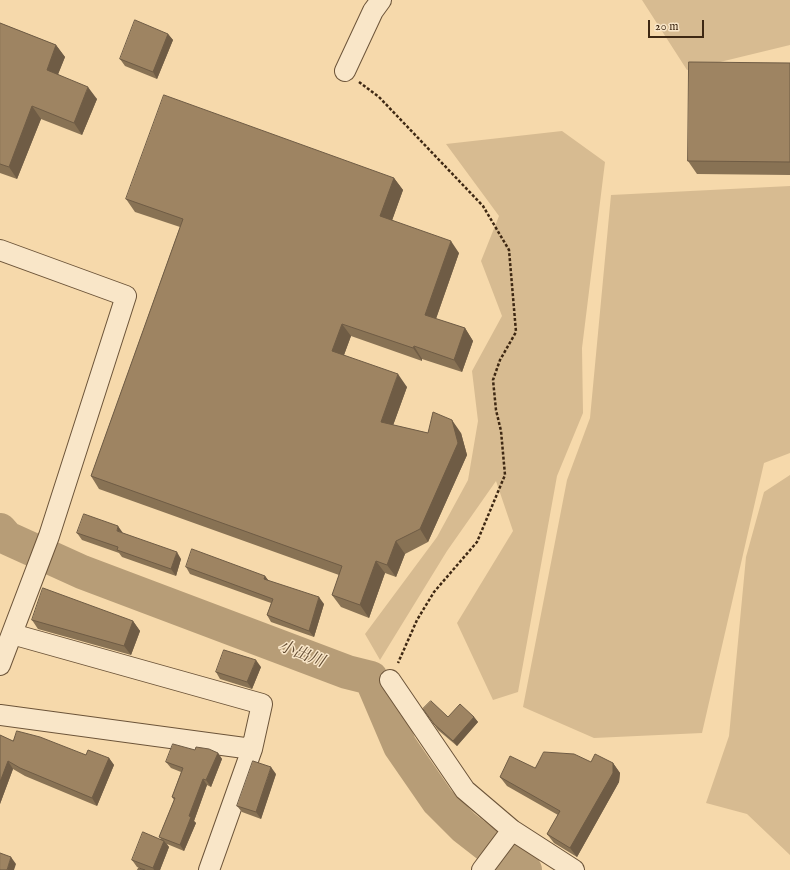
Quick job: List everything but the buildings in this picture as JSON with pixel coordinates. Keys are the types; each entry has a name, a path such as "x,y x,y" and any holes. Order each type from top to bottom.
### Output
{"street":[{"path":"345,71 373,11 382,0"},
{"path":"0,250 126,296 49,536 0,665"},
{"path":"12,634 262,704 252,749 209,870"},
{"path":"390,680 465,790 508,835 574,870"},
{"path":"0,715 252,749"},
{"path":"485,866 508,835"}],"path":[{"path":"345,71 379,97 483,206 508,250 516,332 500,360 493,380 496,410 501,431 505,475 477,542 434,592 417,620 390,680"}],"shaded area":[{"path":"642,0 790,0 790,45 687,70"},
{"path":"562,131 605,162 582,348 583,413 557,476 518,692 493,700 457,623 513,531 496,481 447,551 380,660 365,634 437,537 468,480 478,421 472,371 502,316 481,261 499,216 446,144"},
{"path":"790,186 790,453 764,463 702,733 594,738 523,707 567,480 590,418 611,195"},
{"path":"790,475 790,855 747,814 706,803 729,736 746,557 764,492"}],"waterway":[{"name":"小出川","path":"0,530 7,538 82,572 347,672 371,678 400,746 438,801 464,827 500,855 525,870"}]}
